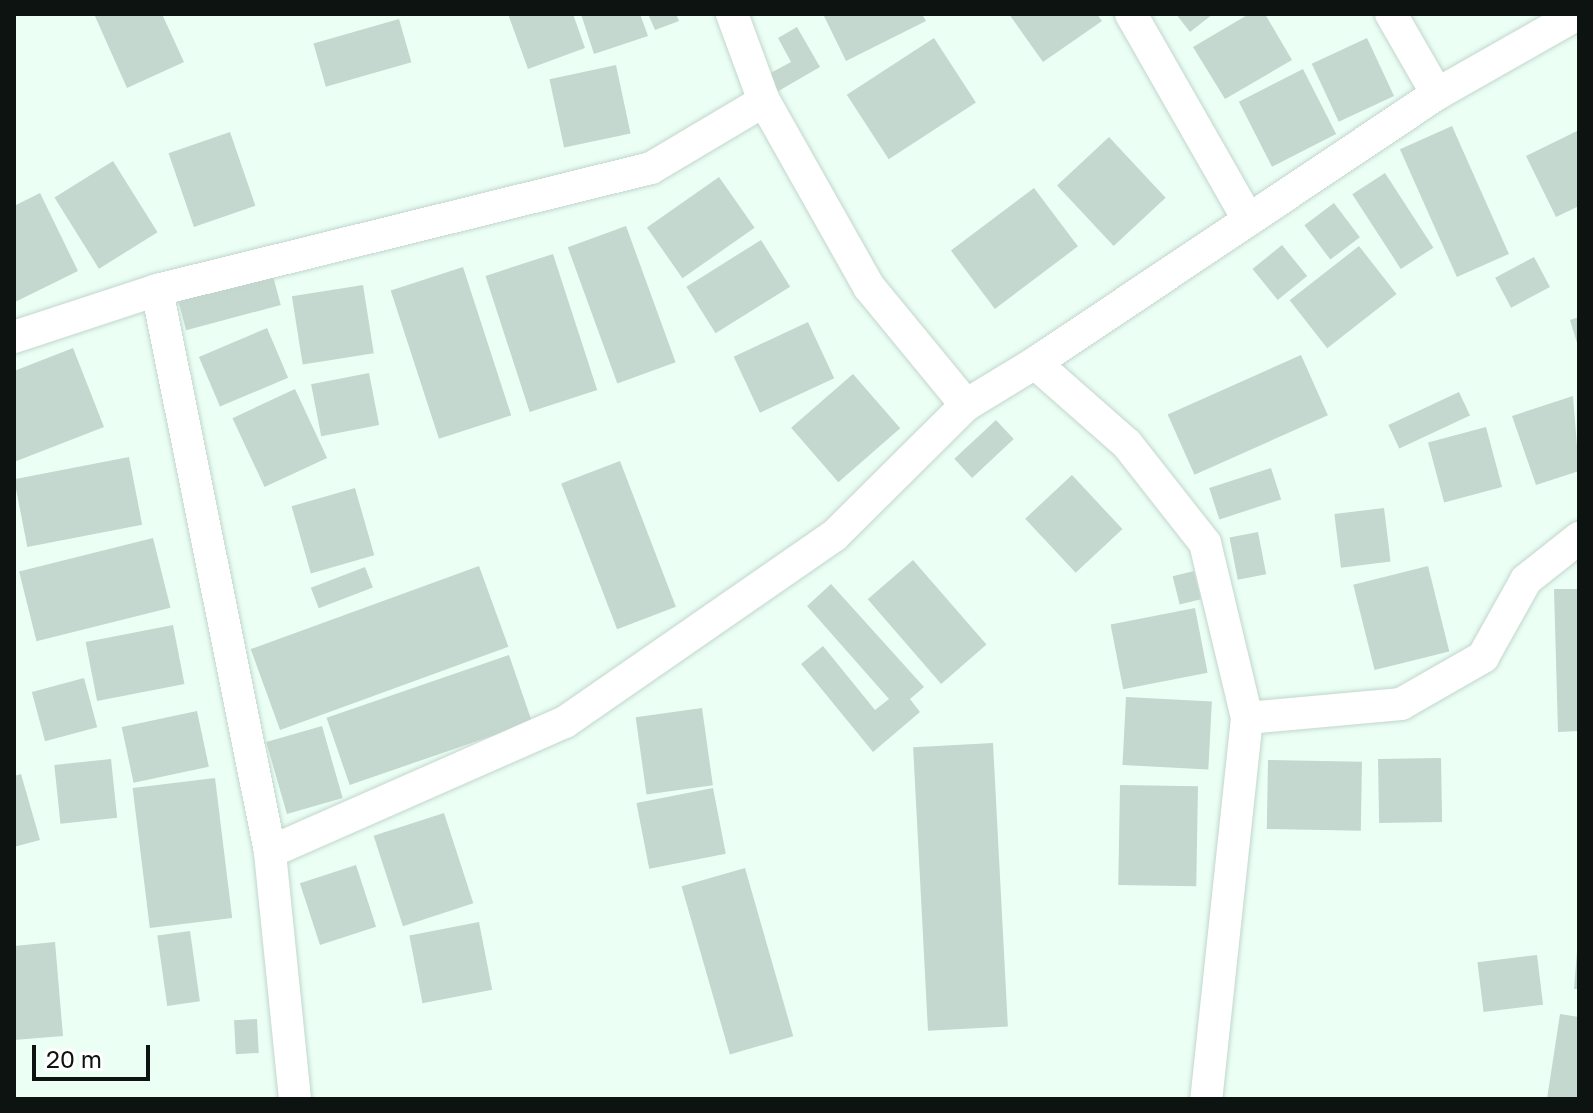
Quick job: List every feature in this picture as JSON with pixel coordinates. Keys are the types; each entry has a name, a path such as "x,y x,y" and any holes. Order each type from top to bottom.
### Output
{"street":[{"path":"732,14 764,101 869,287 966,405"},
{"path":"1131,14 1246,216"},
{"path":"1391,14 1437,94"},
{"path":"270,852 565,722 834,536 966,405 1035,363 1246,216 1437,94 1578,14"},
{"path":"14,337 157,290 651,168 764,101"},
{"path":"157,290 270,852 295,1099"},
{"path":"1035,363 1127,444 1205,543 1247,718 1206,1099"},
{"path":"1247,718 1401,704 1483,657 1526,580 1579,538"}],"building":[{"path":"94,14 162,14 184,62 127,88"},
{"path":"508,14 573,14 585,48 528,69"},
{"path":"581,14 640,14 648,36 594,54"},
{"path":"648,14 676,14 679,21 655,30"},
{"path":"823,14 922,14 926,21 846,61"},
{"path":"1009,14 1097,14 1102,21 1043,62"},
{"path":"1176,14 1213,14 1190,32"},
{"path":"1249,14 1265,14 1292,60 1225,99 1193,47"},
{"path":"399,19 411,62 326,87 313,44"},
{"path":"797,27 820,67 775,93 765,76 791,62 778,38"},
{"path":"934,38 976,103 889,159 847,95"},
{"path":"1367,38 1394,96 1339,122 1312,64"},
{"path":"616,65 631,133 564,148 549,79"},
{"path":"1303,69 1336,134 1272,167 1239,102"},
{"path":"1452,126 1509,254 1457,277 1400,149"},
{"path":"1579,130 1579,206 1556,217 1526,156"},
{"path":"230,132 255,206 194,227 169,153"},
{"path":"1109,137 1166,198 1114,246 1057,185"},
{"path":"113,161 158,232 99,269 54,198"},
{"path":"1385,173 1433,248 1401,269 1352,194"},
{"path":"719,177 755,228 682,278 647,227"},
{"path":"1034,188 1078,246 995,309 951,251"},
{"path":"40,193 78,271 15,302 14,206"},
{"path":"1334,203 1360,237 1330,260 1304,225"},
{"path":"626,226 676,362 617,383 568,247"},
{"path":"761,240 790,287 716,333 686,287"},
{"path":"1282,245 1307,276 1278,300 1252,269"},
{"path":"1359,246 1397,294 1327,348 1290,300"},
{"path":"553,254 597,390 530,412 485,276"},
{"path":"1534,257 1550,287 1511,308 1495,278"},
{"path":"463,267 511,415 439,439 391,290"},
{"path":"273,276 281,305 186,330 178,301"},
{"path":"363,285 374,353 303,364 292,296"},
{"path":"1579,317 1579,346 1578,346 1570,320"},
{"path":"808,322 834,378 760,413 734,357"},
{"path":"267,328 288,378 220,407 199,357"},
{"path":"73,348 104,427 14,462 14,371"},
{"path":"1301,355 1328,415 1194,475 1168,414"},
{"path":"369,373 379,425 321,436 311,384"},
{"path":"853,374 900,428 838,482 791,428"},
{"path":"295,389 327,458 265,487 232,418"},
{"path":"1459,392 1470,416 1399,449 1388,425"},
{"path":"1573,396 1579,471 1536,485 1512,416"},
{"path":"996,420 1014,439 972,478 954,459"},
{"path":"1486,427 1502,487 1444,502 1428,443"},
{"path":"129,457 142,525 27,547 14,479"},
{"path":"620,461 676,607 617,629 561,484"},
{"path":"1271,468 1281,499 1219,519 1209,488"},
{"path":"1072,475 1122,529 1076,573 1025,519"},
{"path":"355,488 374,555 311,573 292,506"},
{"path":"1384,508 1391,562 1341,568 1334,514"},
{"path":"1258,532 1266,574 1238,580 1230,538"},
{"path":"153,538 170,608 37,641 19,571"},
{"path":"913,560 986,645 941,684 868,599"},
{"path":"479,566 508,647 280,730 251,649"},
{"path":"1428,566 1449,651 1375,670 1353,585"},
{"path":"365,567 373,588 319,608 311,588"},
{"path":"1194,571 1201,599 1180,604 1173,576"},
{"path":"831,584 924,687 910,699 920,712 873,752 801,664 823,646 875,710 889,699 807,606"},
{"path":"1554,589 1579,589 1579,731 1558,732"},
{"path":"1195,608 1208,673 1123,689 1111,624"},
{"path":"173,625 184,684 97,701 86,642"},
{"path":"509,655 532,722 350,785 327,718"},
{"path":"84,678 97,727 45,741 32,692"},
{"path":"1126,697 1212,702 1208,769 1122,765"},
{"path":"702,708 713,785 647,795 636,717"},
{"path":"197,711 209,767 134,783 122,727"},
{"path":"322,726 343,798 287,814 266,742"},
{"path":"993,743 1008,1027 928,1031 913,747"},
{"path":"1441,758 1442,822 1379,823 1378,759"},
{"path":"111,759 117,818 60,824 54,765"},
{"path":"1268,760 1362,762 1361,831 1267,829"},
{"path":"21,774 40,840 14,847 14,776"},
{"path":"215,778 232,918 150,928 133,788"},
{"path":"1120,785 1198,786 1196,886 1118,885"},
{"path":"713,788 726,854 649,869 636,803"},
{"path":"444,813 473,903 403,926 374,836"},
{"path":"356,865 376,927 320,945 300,883"},
{"path":"745,868 793,1036 730,1054 682,886"},
{"path":"479,922 492,990 422,1003 409,936"},
{"path":"190,931 200,1001 167,1006 157,936"},
{"path":"55,942 63,1036 14,1040 14,946"},
{"path":"1577,951 1579,989 1574,989"},
{"path":"1537,955 1543,1005 1484,1012 1477,962"},
{"path":"1560,1014 1579,1017 1579,1099 1547,1099"},
{"path":"257,1019 259,1053 236,1054 234,1020"}]}
